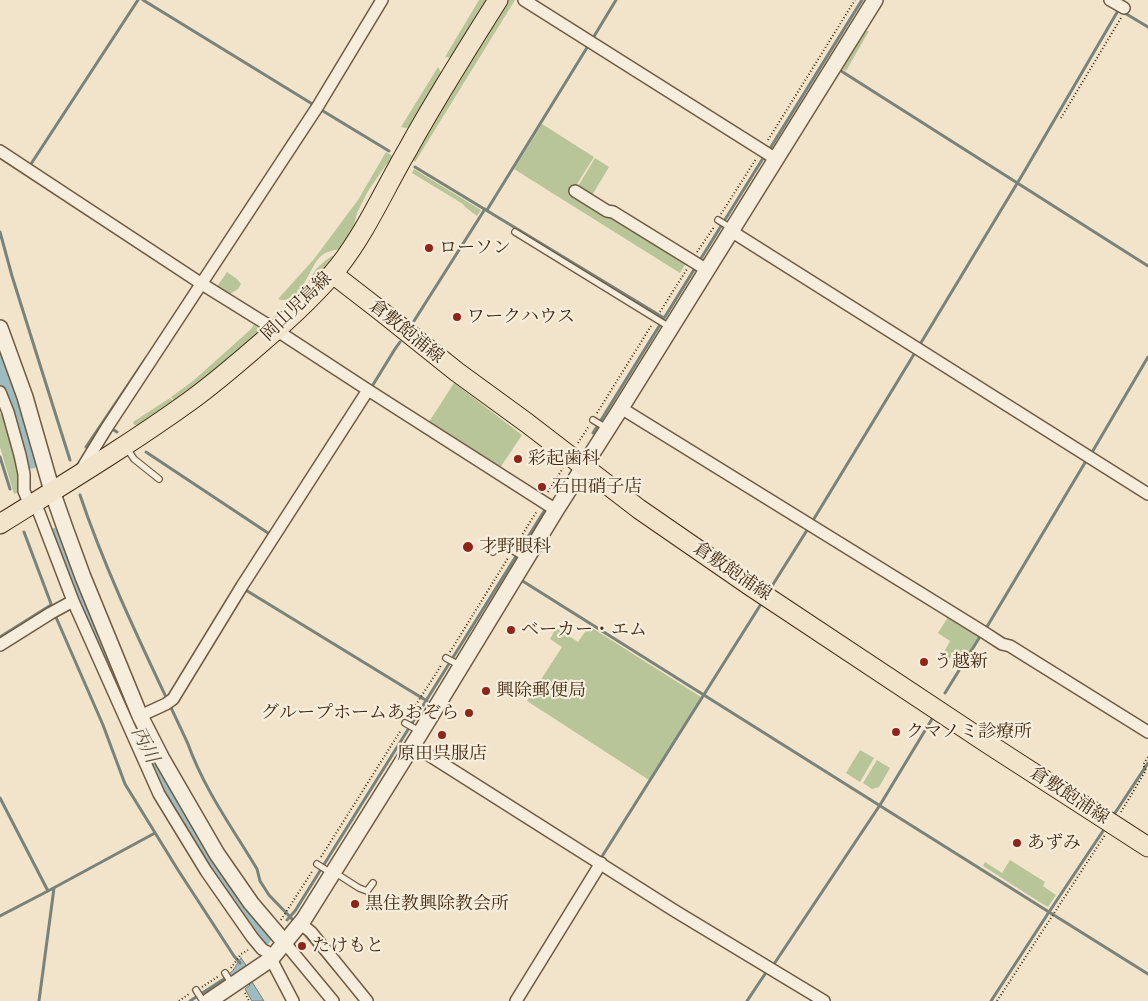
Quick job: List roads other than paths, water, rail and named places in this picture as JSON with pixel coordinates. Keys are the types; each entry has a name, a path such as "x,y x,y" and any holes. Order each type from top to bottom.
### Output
{"main road":[{"name":"岡山児島線","path":"0,524 168,417 208,388 304,304 332,274 373,214 425,119 498,0"},
{"name":"倉敷飽浦線","path":"332,274 457,372 639,508 749,585 1148,847"}],"street":[{"path":"77,475 318,106 382,0"},
{"path":"524,0 770,156"},
{"path":"205,1000 234,978 272,958 300,924 331,872 413,746 418,731 453,662 547,506 584,466 605,427 621,408 662,323 770,156 875,0"},
{"path":"0,151 200,286 276,330 547,506"},
{"path":"575,191 607,211 613,212 700,266"},
{"path":"726,225 1148,494"},
{"path":"0,328 25,397 52,491 83,576 140,716 162,759 217,854 251,904 333,1001"},
{"path":"140,716 173,699 247,578 368,390"},
{"path":"0,392 8,412 20,455 24,474 24,491 33,504 73,601 159,794 206,871 252,937 272,958 293,1001"},
{"path":"621,408 1002,644 1010,646 1148,732"},
{"path":"0,645 73,601"},
{"path":"413,746 600,865 824,1001"},
{"path":"516,1001 600,865"},
{"path":"300,924 311,932 367,1001"}],"lane":[{"path":"515,232 662,323"},
{"path":"594,420 605,427"},
{"path":"124,446 134,459 159,479"},
{"path":"493,552 498,547 502,547 519,554"},
{"path":"406,723 418,731"},
{"path":"318,865 367,891 373,883"},
{"path":"196,991 205,1000"}],"water":[{"path":"241,958 246,965 244,969 264,1001 252,1001 245,989 250,985 240,972 231,977 229,974"}],"waterway":[{"path":"29,167 138,0"},
{"path":"143,0 314,105"},
{"path":"593,38 616,0"},
{"path":"769,150 862,0"},
{"path":"919,346 1119,9"},
{"path":"1123,12 1148,27"},
{"path":"487,210 588,46"},
{"path":"838,69 1148,266"},
{"path":"323,111 389,151"},
{"path":"593,433 765,155"},
{"path":"415,167 664,318"},
{"path":"414,321 485,209"},
{"path":"0,232 70,460"},
{"path":"371,388 400,342"},
{"path":"812,522 916,351"},
{"path":"1091,454 1148,357"},
{"path":"86,447 146,358"},
{"name":"丙川","path":"0,361 16,406 31,459"},
{"path":"109,427 117,432"},
{"path":"146,452 271,535"},
{"path":"0,457 10,489"},
{"path":"985,630 1086,461 1088,462"},
{"path":"80,495 117,590 202,777 257,869 260,881 269,895 293,920"},
{"path":"287,920 295,911 551,500"},
{"path":"772,586 809,527"},
{"path":"24,532 53,609"},
{"name":"丙川","path":"57,537 112,675"},
{"path":"521,580 1049,912 1103,831"},
{"path":"244,589 427,701"},
{"path":"601,858 761,604"},
{"path":"0,637 51,605"},
{"path":"55,615 103,725 125,784 178,870 240,963"},
{"path":"945,693 981,635"},
{"path":"774,964 880,805 932,719"},
{"name":"丙川","path":"135,730 201,849 262,937"},
{"path":"1115,813 1148,763"},
{"path":"0,798 48,891"},
{"path":"0,916 155,833"},
{"path":"39,1001 54,888"},
{"path":"991,1001 1049,912 1148,974"},
{"path":"303,932 340,976"},
{"path":"747,1001 767,971 769,972"},
{"path":"190,1001 227,977"}],"place":[{"name":"ローソン","path":"429,248"},
{"name":"ワークハウス","path":"457,317"},
{"name":"彩起歯科","path":"518,459"},
{"name":"石田硝子店","path":"542,487"},
{"name":"才野眼科","path":"468,547"},
{"name":"ベーカー・エム","path":"511,630"},
{"name":"う越新","path":"924,662"},
{"name":"興除郵便局","path":"486,691"},
{"name":"グループホームあおぞら","path":"469,713"},
{"name":"クマノミ診療所","path":"896,732"},
{"name":"原田呉服店","path":"442,735"},
{"name":"あずみ","path":"1017,843"},
{"name":"黒住教興除教会所","path":"355,904"},
{"name":"たけもと","path":"302,946"}]}
